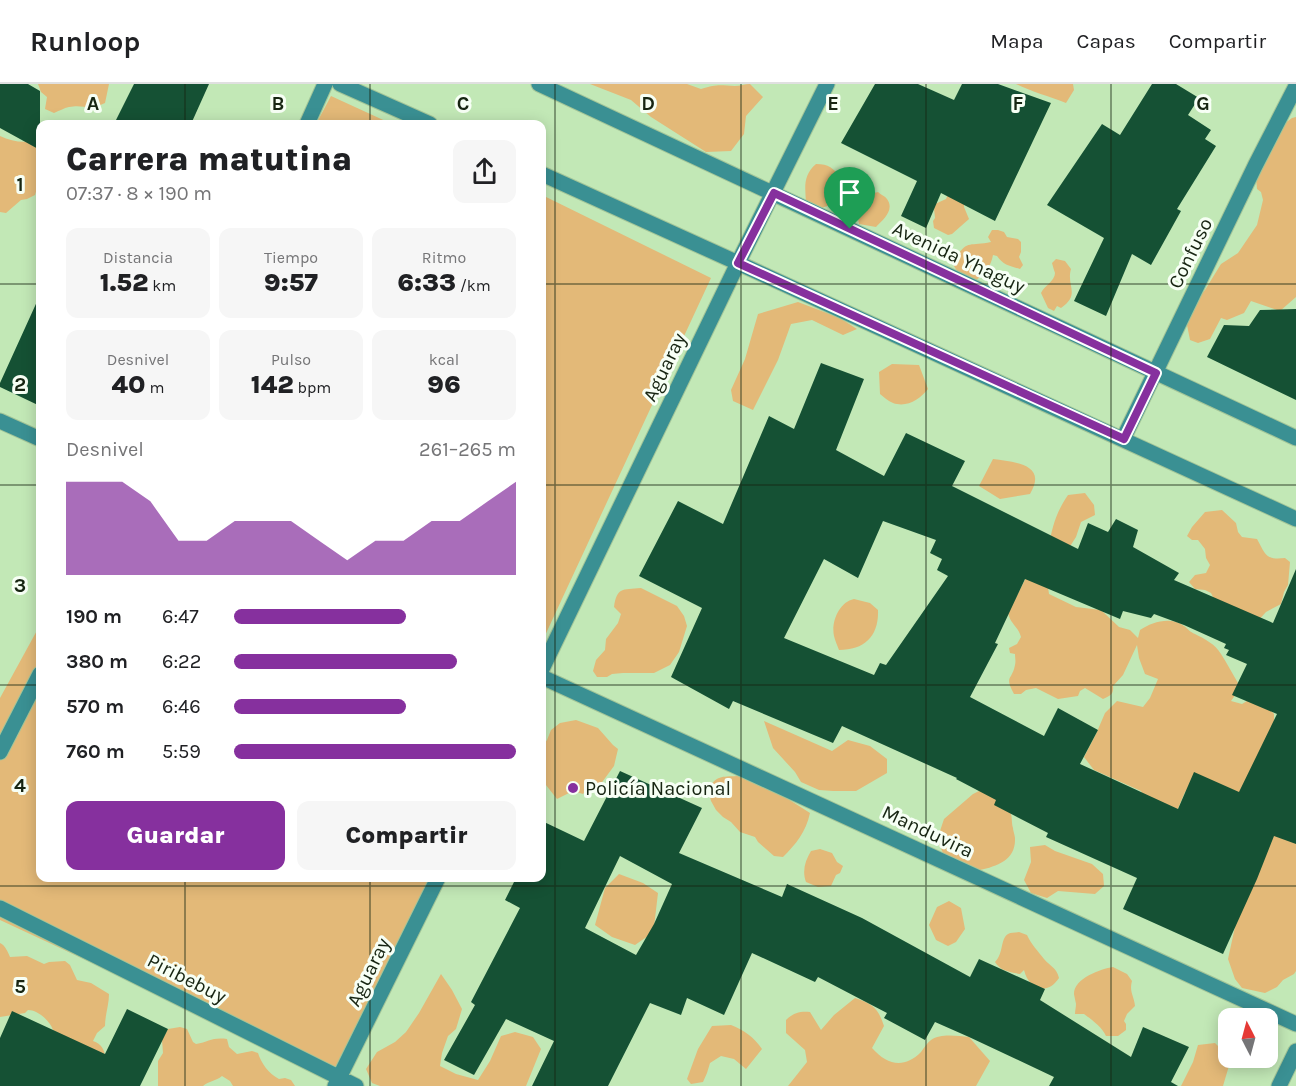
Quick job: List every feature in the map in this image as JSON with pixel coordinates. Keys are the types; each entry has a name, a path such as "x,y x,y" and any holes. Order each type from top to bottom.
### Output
{"street":[{"path":"309,120 325,84"},
{"path":"340,84 421,120"},
{"name":"Avenida Yhaguy","path":"539,84 1296,438"},
{"name":"Aguaray","path":"546,661 827,84"},
{"name":"Confuso","path":"1124,439 1255,166 1296,86"},
{"path":"546,176 1296,519"},
{"path":"0,421 36,437"},
{"name":"Manduvira","path":"546,679 1296,1024"},
{"path":"0,752 36,682"},
{"name":"Aguaray","path":"337,1082 436,882"},
{"name":"Piribebuy","path":"0,908 337,1082 356,1086"},
{"path":"1279,1086 1296,1052"}],"shaded area":[{"path":"38,84 109,84 105,103 95,107 74,106 54,113 45,109 47,97 41,92"},
{"path":"590,84 687,84 701,89 721,85 750,84 763,97 746,116 744,134 731,151 706,152 651,117 631,100"},
{"path":"1016,84 1073,84 1074,90 1066,103"},
{"path":"331,96 383,120 318,120"},
{"path":"1296,117 1296,297 1280,311 1251,301 1244,313 1227,320 1221,318 1210,339 1198,343 1190,340 1187,325 1195,302 1221,264 1238,253 1257,225 1263,200 1261,192 1257,189 1255,166 1277,129"},
{"path":"0,136 20,142 36,140 35,195 21,200 6,213 0,212"},
{"path":"816,164 830,167 841,178 860,178 871,194 878,192 885,197 890,207 885,218 876,227 859,224 857,212 849,216 841,215 838,206 833,204 816,210 806,202 805,186 809,172"},
{"path":"948,194 964,203 969,219 948,235 934,228 933,221 935,204 946,199"},
{"path":"546,197 711,278 546,633"},
{"path":"992,230 1004,232 1007,237 1018,239 1021,242 1019,257 1023,265 1020,269 1010,266 993,255 987,269 976,280 962,275 953,264 961,250 968,245 991,242 988,237"},
{"path":"1056,259 1065,261 1071,269 1072,294 1067,303 1061,308 1057,306 1054,311 1048,308 1041,293 1055,276 1052,263"},
{"path":"798,302 840,318 857,329 843,335 812,320 791,324 778,360 753,410 733,401 731,390 745,359 758,314"},
{"path":"892,364 919,365 928,389 917,399 908,403 898,404 888,400 880,394 879,372"},
{"path":"993,459 1019,463 1032,471 1035,476 1030,494 1000,499 979,486"},
{"path":"1085,493 1094,505 1095,515 1081,522 1076,537 1067,551 1049,546 1056,519 1068,495"},
{"path":"1222,510 1236,523 1242,537 1257,539 1267,555 1273,558 1285,558 1290,562 1288,585 1281,604 1266,612 1256,623 1215,601 1211,593 1195,589 1189,582 1195,575 1206,573 1210,565 1205,549 1198,540 1192,540 1187,536 1205,512"},
{"path":"1031,568 1046,573 1049,594 1076,607 1101,610 1119,627 1130,630 1138,638 1140,630 1150,625 1162,621 1173,621 1216,647 1238,683 1236,694 1231,701 1242,704 1252,698 1269,708 1274,714 1274,728 1249,796 1190,789 1185,792 1174,818 1148,805 1141,791 1094,770 1084,757 1105,713 1117,701 1143,707 1150,698 1158,679 1145,674 1137,645 1123,675 1113,686 1112,693 1103,699 1085,688 1078,696 1058,699 1036,688 1026,690 1021,694 1014,694 1009,681 1014,670 1015,654 1010,653 1009,648 1017,644 1021,637 1008,613"},
{"path":"641,588 677,606 684,616 687,626 679,652 670,665 654,673 623,673 597,677 593,671 596,660 605,650 606,639 618,623 621,614 614,607 617,596 625,590"},
{"path":"854,599 870,603 878,610 876,627 869,640 863,644 839,650 833,631 835,619 840,608"},
{"path":"36,632 36,882 430,882 339,1078 0,920 0,698"},
{"path":"576,720 598,728 618,749 614,766 600,785 594,782 583,794 573,791 557,799 546,785 546,741 551,730 560,723"},
{"path":"764,721 832,751 848,740 870,746 887,759 887,773 856,791 819,790 801,782 773,748"},
{"path":"737,776 763,783 810,813 800,837 783,857 774,856 755,837 740,832 716,810 708,789 714,781 720,778"},
{"path":"983,789 1009,810 1015,838 1009,857 999,864 980,870 943,853 937,840 944,819 973,794"},
{"path":"1226,822 1296,831 1296,971 1277,987 1265,993 1242,988 1235,979 1228,959 1235,927"},
{"path":"1045,845 1055,851 1092,864 1103,874 1104,886 1095,894 1058,891 1047,898 1031,893 1024,880 1031,862 1030,847"},
{"path":"820,849 832,853 837,862 843,866 831,886 818,887 806,882 804,870 807,859 811,851"},
{"path":"619,874 643,883 658,893 654,927 648,936 635,945 612,937 595,925 605,888"},
{"path":"949,901 961,908 965,929 956,942 948,946 936,940 929,925 937,907"},
{"path":"1019,932 1027,935 1044,959 1053,967 1059,978 1054,984 1044,989 1039,988 1030,982 1024,970 1020,974 1009,972 995,962 1000,955 1006,936"},
{"path":"0,943 10,957 27,956 44,964 65,961 70,965 77,980 91,983 109,994 105,1026 97,1033 93,1041 102,1047 106,1059 53,1030 36,1012 28,1010 25,1013 0,1017"},
{"path":"1113,967 1127,974 1132,981 1131,991 1135,1006 1124,1021 1126,1030 1118,1036 1106,1036 1084,1014 1075,1014 1074,994 1078,983 1083,979 1095,972"},
{"path":"441,974 462,1009 456,1029 448,1036 440,1066 456,1074 478,1080 490,1061 501,1036 515,1032 533,1037 541,1049 526,1086 380,1086 372,1083 366,1069 377,1052 395,1042 406,1032"},
{"path":"855,998 866,1002 877,1011 884,1026 872,1048 890,1061 902,1063 908,1061 921,1052 931,1040 939,1036 969,1037 990,1061 976,1086 788,1086 807,1062 805,1050 786,1033 786,1020 797,1013 810,1012 821,1030 834,1015"},
{"path":"731,1025 748,1034 762,1049 746,1069 734,1059 721,1056 710,1063 703,1082 691,1084 687,1079 698,1049 712,1026"},
{"path":"180,1027 187,1029 196,1044 214,1039 227,1039 229,1047 237,1054 252,1051 258,1053 263,1064 272,1074 279,1079 291,1080 295,1086 233,1086 222,1076 203,1086 158,1086 158,1061 163,1053 162,1040 168,1029"},
{"path":"1215,1043 1218,1046 1218,1068 1228,1068 1223,1086 1181,1086 1193,1062 1198,1045"}],"building":[{"path":"0,84 28,84 40,91 40,120 36,120 36,148 0,128"},
{"path":"134,84 209,84 193,120 116,120"},
{"path":"875,84 918,84 954,100 962,84 998,84 1051,103 995,221 941,193 926,228 901,216 917,181 841,143"},
{"path":"1152,84 1176,84 1199,98 1188,115 1211,130 1205,139 1216,146 1177,209 1181,211 1151,265 1132,254 1106,316 1074,301 1104,238 1047,205 1102,124 1120,135"},
{"path":"36,304 36,404 0,387"},
{"path":"1296,309 1296,400 1207,357 1224,325 1249,326 1260,310"},
{"path":"821,363 864,379 836,450 884,476 906,433 965,461 952,486 1078,549 1088,523 1108,532 1116,519 1138,530 1133,547 1179,573 1174,580 1273,623 1296,569 1296,844 1274,836 1223,954 1123,909 1137,878 1046,837 1048,833 994,805 996,800 957,778 842,726 833,743 733,701 729,709 671,677 702,608 639,576 678,501 723,524 769,416 794,429","holes":["883,521 936,540 930,553 942,559 937,570 948,576 886,665 880,663 874,675 784,638 824,559 858,578","1025,579 1120,619 1123,611 1151,618 1154,614 1184,625 1226,644 1224,648 1229,650 1226,655 1247,664 1232,695 1277,714 1239,792 1194,772 1178,809 1080,764 1098,730 1058,708 1044,736 970,697 998,644 995,643"]},
{"path":"620,771 702,808 679,853 782,897 787,884 862,918 970,977 979,959 1045,989 1040,1000 1131,1057 1143,1027 1189,1047 1171,1082 1178,1086 1049,1086 1054,1077 969,1037 935,1022 925,1040 884,1018 887,1013 818,977 815,982 752,953 724,1015 687,998 681,1015 650,1003 608,1086 532,1086 554,1041 506,1019 474,1075 444,1060 475,1005 471,1002 520,908 505,900 514,882 546,882 546,823 584,841","holes":["620,856 672,884 654,924 636,955 585,928"]},
{"path":"127,1009 168,1029 140,1086 0,1086 0,1038 12,1011 105,1054"}],"place":[{"name":"Policía Nacional","path":"573,788"}],"route":[{"path":"774,193 850,229 1156,373 1124,439 738,263 774,193"}]}
